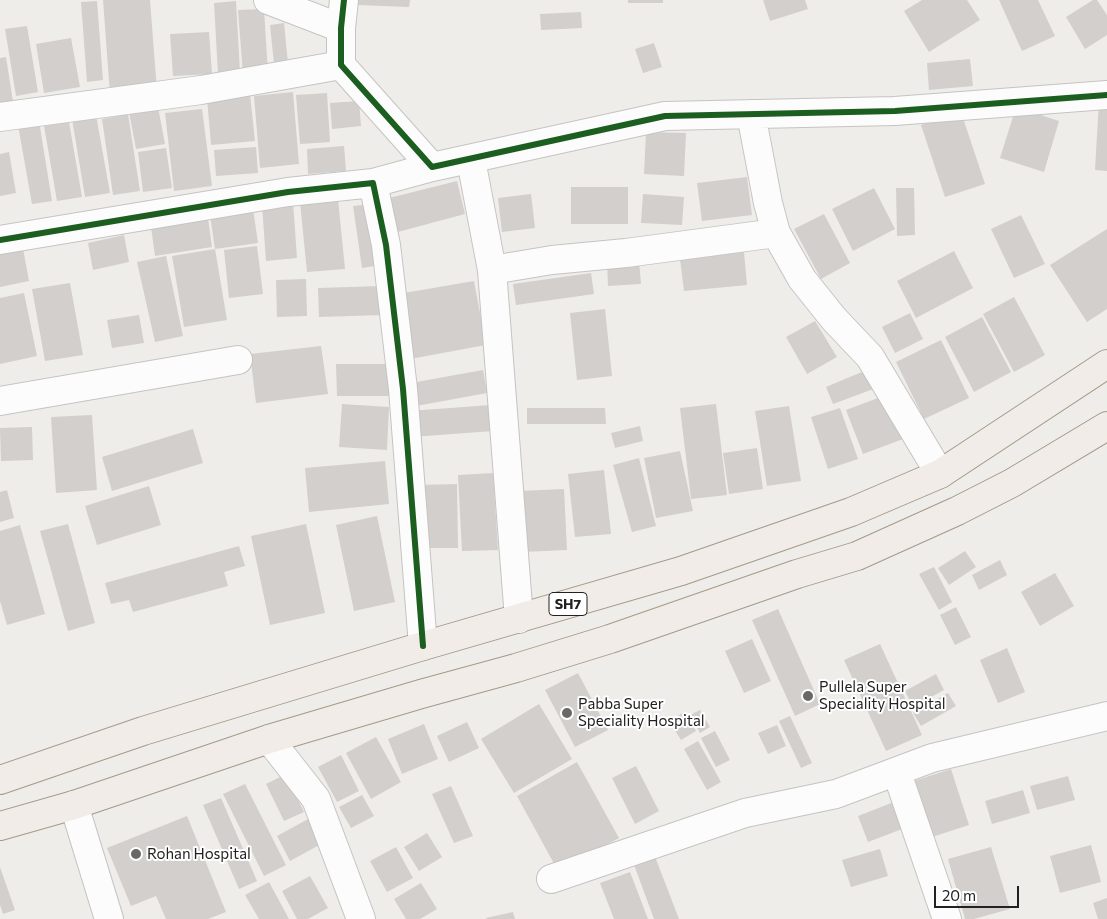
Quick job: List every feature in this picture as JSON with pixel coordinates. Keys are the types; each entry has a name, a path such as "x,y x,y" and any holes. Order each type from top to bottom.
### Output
{"main road":[{"name":"SH7","path":"0,780 143,731 423,646 680,571 851,512 940,474 1107,364"},
{"path":"0,826 74,805 269,739 610,639 797,574 857,556 957,511 1012,483 1107,426"}],"street":[{"path":"268,0 341,28"},
{"path":"344,0 341,28 341,65 432,167"},
{"path":"0,117 201,90 341,65"},
{"path":"0,240 288,192 373,184 432,167 471,160 665,116 896,111 1107,95"},
{"path":"751,114 768,203 776,233 802,279 834,319 870,357 940,474"},
{"path":"471,160 492,270 518,619"},
{"path":"373,184 386,245 403,388 423,646"},
{"path":"492,270 552,260 626,253 776,233"},
{"path":"0,401 238,360"},
{"path":"551,879 745,813 836,794 932,758 1107,716"},
{"path":"269,739 316,798 361,919"},
{"path":"896,773 947,919"},
{"path":"74,805 109,919"}],"building":[{"path":"103,0 150,0 157,91 110,94"},
{"path":"357,0 410,0 409,7 357,5"},
{"path":"628,0 663,0 663,3 628,3"},
{"path":"763,0 805,0 808,9 770,21"},
{"path":"922,0 967,0 980,20 929,52 904,11"},
{"path":"999,0 1038,0 1055,36 1022,51"},
{"path":"1093,0 1097,0 1107,15 1107,35 1085,49 1066,17"},
{"path":"97,1 103,80 87,82 81,2"},
{"path":"236,1 240,73 218,74 214,3"},
{"path":"264,9 268,73 243,75 238,10"},
{"path":"581,12 582,28 541,30 540,14"},
{"path":"284,23 288,63 274,64 270,25"},
{"path":"27,26 38,92 16,96 5,29"},
{"path":"209,32 212,74 173,76 170,34"},
{"path":"71,38 80,87 44,93 36,44"},
{"path":"654,43 662,67 643,73 635,49"},
{"path":"6,57 13,102 0,104 0,58"},
{"path":"970,59 973,86 929,90 927,63"},
{"path":"293,92 299,164 260,168 254,96"},
{"path":"327,93 330,142 300,144 296,95"},
{"path":"250,94 255,141 211,145 207,98"},
{"path":"359,101 361,126 332,129 330,103"},
{"path":"1099,101 1107,102 1107,171 1095,170"},
{"path":"158,107 165,144 136,149 129,112"},
{"path":"1016,107 1059,121 1044,172 1000,158"},
{"path":"202,109 212,186 174,191 165,113"},
{"path":"961,112 985,184 945,197 921,125"},
{"path":"128,114 140,191 113,195 102,119"},
{"path":"96,115 110,193 85,197 72,119"},
{"path":"39,121 52,201 32,204 18,125"},
{"path":"69,122 82,197 57,201 44,126"},
{"path":"646,132 686,133 684,176 644,174"},
{"path":"344,146 346,171 308,174 307,149"},
{"path":"256,147 258,173 216,176 214,150"},
{"path":"166,148 172,188 143,192 138,152"},
{"path":"9,152 16,193 0,196 0,154"},
{"path":"747,177 752,215 702,221 697,183"},
{"path":"457,181 465,214 394,233 385,199"},
{"path":"571,187 628,187 628,224 571,224"},
{"path":"874,188 895,229 853,251 832,209"},
{"path":"896,188 914,188 915,235 897,236"},
{"path":"531,194 535,228 502,232 498,198"},
{"path":"643,194 684,197 682,225 641,223"},
{"path":"338,199 345,269 307,272 300,202"},
{"path":"252,202 258,243 215,249 209,208"},
{"path":"293,202 297,258 266,261 262,205"},
{"path":"371,204 380,265 362,268 353,206"},
{"path":"207,211 212,247 155,256 150,220"},
{"path":"824,214 850,263 821,279 794,229"},
{"path":"1021,215 1045,264 1014,278 991,229"},
{"path":"1107,229 1107,309 1087,322 1050,265"},
{"path":"124,235 129,262 93,270 88,243"},
{"path":"22,243 29,281 0,287 0,247"},
{"path":"257,246 263,294 229,298 224,250"},
{"path":"215,249 227,320 184,327 172,256"},
{"path":"954,251 973,288 916,318 897,281"},
{"path":"744,252 747,285 684,291 680,259"},
{"path":"166,256 183,336 155,342 137,262"},
{"path":"639,260 641,284 608,286 607,262"},
{"path":"591,273 594,294 516,305 513,284"},
{"path":"306,279 307,316 277,317 276,280"},
{"path":"474,281 486,345 410,359 398,294"},
{"path":"70,283 83,355 45,361 32,289"},
{"path":"382,286 383,315 319,317 318,288"},
{"path":"24,293 37,356 0,364 0,298"},
{"path":"1014,297 1045,355 1014,372 983,314"},
{"path":"605,309 612,376 577,380 570,313"},
{"path":"910,313 923,339 895,353 882,327"},
{"path":"139,315 144,343 112,348 107,320"},
{"path":"982,317 1011,372 974,392 945,337"},
{"path":"815,321 837,357 807,374 786,337"},
{"path":"941,340 969,398 924,419 896,362"},
{"path":"321,346 328,394 256,403 250,354"},
{"path":"336,364 390,364 390,396 337,396"},
{"path":"869,369 876,388 833,404 826,387"},
{"path":"483,370 487,393 416,406 411,383"},
{"path":"886,395 903,439 863,454 846,410"},
{"path":"342,404 389,407 387,450 339,447"},
{"path":"716,404 727,495 691,499 680,408"},
{"path":"491,405 493,431 412,437 409,411"},
{"path":"789,406 801,481 767,486 755,411"},
{"path":"527,408 605,408 606,424 527,424"},
{"path":"840,408 858,459 828,469 811,417"},
{"path":"92,415 97,490 56,493 51,417"},
{"path":"640,426 643,441 615,448 611,433"},
{"path":"32,427 33,460 1,461 0,428"},
{"path":"193,429 203,463 112,491 102,457"},
{"path":"757,448 763,489 729,494 723,453"},
{"path":"680,451 693,511 656,518 644,458"},
{"path":"639,458 656,526 632,532 613,465"},
{"path":"385,461 389,504 309,512 305,468"},
{"path":"604,470 611,534 575,537 568,474"},
{"path":"493,473 498,550 462,551 458,475"},
{"path":"457,484 458,548 419,548 419,485"},
{"path":"149,486 161,525 97,545 85,506"},
{"path":"564,489 567,550 522,552 519,491"},
{"path":"7,490 14,518 0,522 0,492"},
{"path":"377,516 395,602 354,611 336,525"},
{"path":"68,524 95,623 68,631 40,531"},
{"path":"306,524 325,613 270,625 251,536"},
{"path":"20,525 45,614 7,625 0,601 0,531"},
{"path":"239,546 245,566 224,572 228,586 133,612 129,600 111,604 105,583"},
{"path":"965,551 976,567 949,585 938,568"},
{"path":"1000,560 1007,575 979,590 972,575"},
{"path":"934,567 952,602 939,610 919,574"},
{"path":"1055,573 1074,606 1040,626 1021,592"},
{"path":"956,607 971,637 955,645 940,615"},
{"path":"778,609 820,704 795,716 752,620"},
{"path":"752,639 771,681 744,693 725,651"},
{"path":"880,644 922,735 886,751 844,660"},
{"path":"1007,648 1025,692 998,703 980,660"},
{"path":"578,673 608,730 575,747 545,690"},
{"path":"936,674 944,690 913,707 905,691"},
{"path":"948,693 956,706 921,726 913,713"},
{"path":"539,704 572,759 514,793 481,739"},
{"path":"700,710 710,727 700,733 690,715"},
{"path":"684,712 696,731 681,740 669,721"},
{"path":"790,716 812,763 801,768 779,721"},
{"path":"467,722 479,748 449,762 437,736"},
{"path":"424,724 438,759 402,774 388,739"},
{"path":"777,725 786,746 768,754 758,733"},
{"path":"715,731 730,760 716,767 701,738"},
{"path":"376,737 401,782 371,799 346,753"},
{"path":"698,741 721,782 707,790 684,749"},
{"path":"341,755 359,791 337,802 318,767"},
{"path":"577,762 619,838 558,871 517,796"},
{"path":"636,766 659,811 635,824 612,778"},
{"path":"951,769 969,825 932,837 914,781"},
{"path":"286,774 304,812 284,821 266,784"},
{"path":"1068,776 1075,800 1037,810 1030,786"},
{"path":"245,784 286,865 264,876 223,794"},
{"path":"451,786 473,836 454,843 432,794"},
{"path":"1023,790 1030,813 992,824 985,801"},
{"path":"362,795 374,816 351,828 339,807"},
{"path":"221,798 257,881 239,889 203,805"},
{"path":"899,800 910,826 868,842 858,816"},
{"path":"187,816 226,912 208,919 166,919 156,896 131,906 107,848"},
{"path":"310,818 323,843 290,861 277,836"},
{"path":"427,833 442,857 419,871 404,847"},
{"path":"1091,845 1101,882 1060,893 1050,856"},
{"path":"396,847 413,878 387,892 370,861"},
{"path":"991,847 1010,909 974,919 965,919 948,859"},
{"path":"880,849 888,876 851,887 842,860"},
{"path":"654,854 679,919 654,919 633,862"},
{"path":"0,867 15,910 3,914 0,905"},
{"path":"630,872 648,919 614,919 600,883"},
{"path":"310,876 328,908 308,919 297,919 282,891"},
{"path":"269,882 289,919 259,919 245,895"},
{"path":"421,883 437,909 420,919 406,919 394,899"},
{"path":"1107,898 1107,919 1098,919 1093,903"},
{"path":"513,912 515,919 486,919 486,918"}],"cycle path":[{"path":"344,0 341,28 341,65 432,167 665,116 895,111 1107,95"},
{"path":"0,240 288,192 373,183 386,245 403,389 423,646"}],"place":[{"name":"Pullela Super Speciality Hospital","path":"808,696"},
{"name":"Pabba Super Speciality Hospital","path":"567,713"},
{"name":"Rohan Hospital","path":"136,854"}]}
